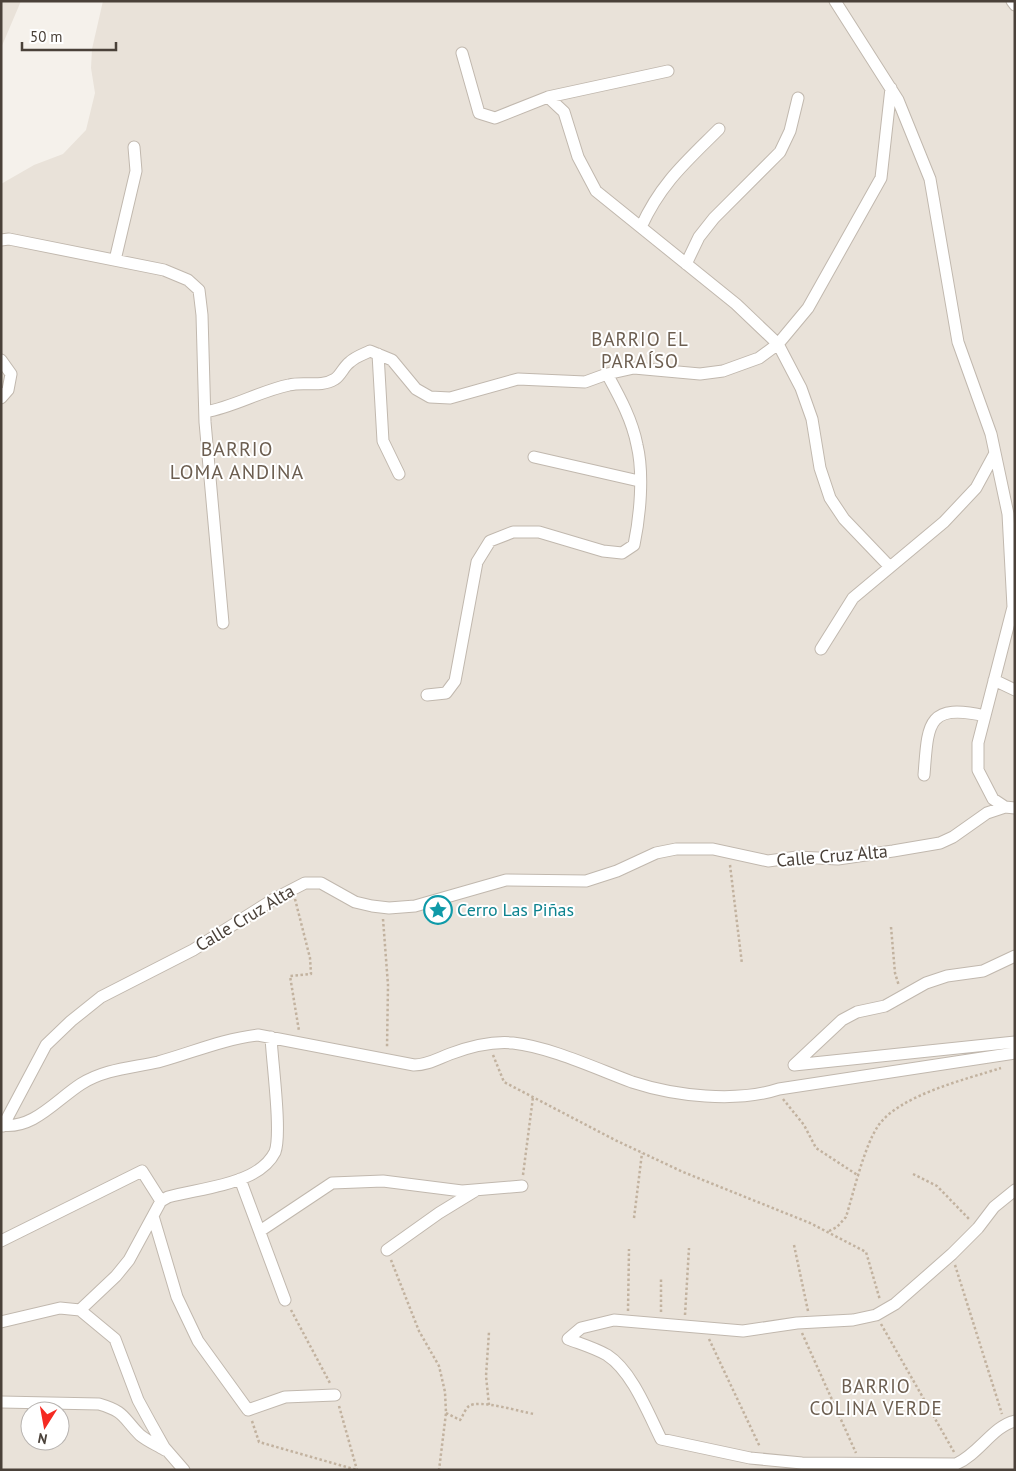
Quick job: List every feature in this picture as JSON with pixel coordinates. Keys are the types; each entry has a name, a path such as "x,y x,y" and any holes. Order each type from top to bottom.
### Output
{"street":[{"path":"835,1 898,100 930,179 958,342 992,434 1008,514 1013,607 978,743 978,770 993,799 1010,808"},
{"path":"1012,1 1015,5"},
{"path":"462,53 479,113 495,118 548,97 668,71"},
{"path":"205,412 222,409 260,392 290,384 305,383 319,385 336,378 350,361 370,351 392,360 416,389 430,397 450,398 518,379 585,382 607,374 634,368 700,374 723,371 759,358 778,344 808,308 881,178 891,88"},
{"path":"548,97 564,112 578,157 589,181 596,190 736,304 778,344 801,388 812,419 820,468 830,498 844,519 890,567"},
{"path":"686,264 699,237 714,218 780,152 790,131 798,98"},
{"path":"641,227 653,200 671,176 719,128"},
{"path":"116,260 136,171 134,147"},
{"path":"1,240 9,239 164,270 188,280 199,290 202,315 205,412 223,623"},
{"path":"378,354 383,441 399,474"},
{"path":"1,360 11,374 8,390 1,398"},
{"path":"427,694 446,693 455,680 477,562 490,540 513,532 539,532 603,551 622,553 634,545 641,513 638,446 626,409 607,374"},
{"path":"821,649 853,598 944,522 976,488 995,453"},
{"path":"534,457 639,481"},
{"path":"994,680 1015,690"},
{"path":"924,775 927,736 933,723 944,713 961,710 985,716"},
{"name":"Calle Cruz Alta","path":"2,1126 46,1045 71,1020 100,997 193,950 305,883 321,883 356,902 382,908 415,906 506,880 586,881 617,871 656,853 676,848 692,847 768,861 797,857 838,859 893,851 940,843 954,837 986,813 1010,808"},
{"path":"1015,956 983,971 947,976 926,983 885,1006 857,1012 842,1020 794,1065 1015,1042"},
{"path":"2,1126 20,1125 32,1120 82,1084 122,1067 157,1062 243,1037 270,1037 387,1060 423,1065 451,1053 488,1044 515,1043 568,1058 634,1082 696,1096 739,1095 1015,1053"},
{"path":"80,1310 116,1276 129,1260 161,1201 168,1196 240,1179 264,1166 275,1150 277,1126 270,1037"},
{"path":"1,1241 142,1171 161,1201"},
{"path":"240,1179 285,1300"},
{"path":"260,1231 332,1183 383,1181 462,1191 522,1186"},
{"path":"387,1250 439,1213 479,1189"},
{"path":"1010,1422 968,1459 960,1462 940,1464 861,1464 766,1460 661,1439 641,1398 624,1373 608,1356 568,1339 581,1328 614,1320 743,1331 797,1323 853,1320 880,1313 895,1304 952,1254 978,1228 994,1208 1015,1190"},
{"path":"153,1216 177,1297 198,1342 248,1410 284,1397 335,1395"},
{"path":"1,1322 60,1308 80,1310 115,1339 138,1400 168,1452 184,1470"},
{"path":"1,1402 99,1404 113,1408 123,1414 141,1435 168,1452"}],"path":[{"path":"729,853 742,964"},
{"path":"293,889 310,958 311,974 290,976 301,1043"},
{"path":"382,908 390,1018 387,1060"},
{"path":"891,928 895,973 902,995"},
{"path":"488,1044 504,1082 642,1153 739,1196 828,1232 866,1252 880,1313 960,1462"},
{"path":"828,1232 837,1227 846,1217 869,1145 878,1125 888,1115 934,1090 1006,1066"},
{"path":"775,1090 804,1125 816,1148 859,1176"},
{"path":"522,1186 533,1097"},
{"path":"634,1218 642,1153"},
{"path":"913,1174 937,1186 978,1228"},
{"path":"794,1245 810,1323"},
{"path":"684,1326 689,1248"},
{"path":"628,1320 629,1249"},
{"path":"387,1250 419,1331 439,1366 446,1392 446,1413 439,1470"},
{"path":"952,1254 1010,1422"},
{"path":"661,1278 661,1324"},
{"path":"797,1323 861,1464"},
{"path":"703,1329 766,1460"},
{"path":"489,1332 486,1376 489,1405"},
{"path":"446,1413 460,1420 469,1406 475,1404 534,1414"},
{"path":"248,1410 260,1442 357,1470"}],"shaded area":[{"path":"1,1 21,1 1,48"},
{"path":"103,1 1015,1 1015,1470 1,1470 1,184 34,165 63,154 86,130 95,93 91,68 92,49"}],"place":[{"name":"Cerro Las Piñas","path":"438,910"}],"district":[{"name":"BARRIO EL PARAÍSO","path":"640,350"},
{"name":"BARRIO LOMA ANDINA","path":"237,460"},
{"name":"BARRIO COLINA VERDE","path":"876,1397"}]}
